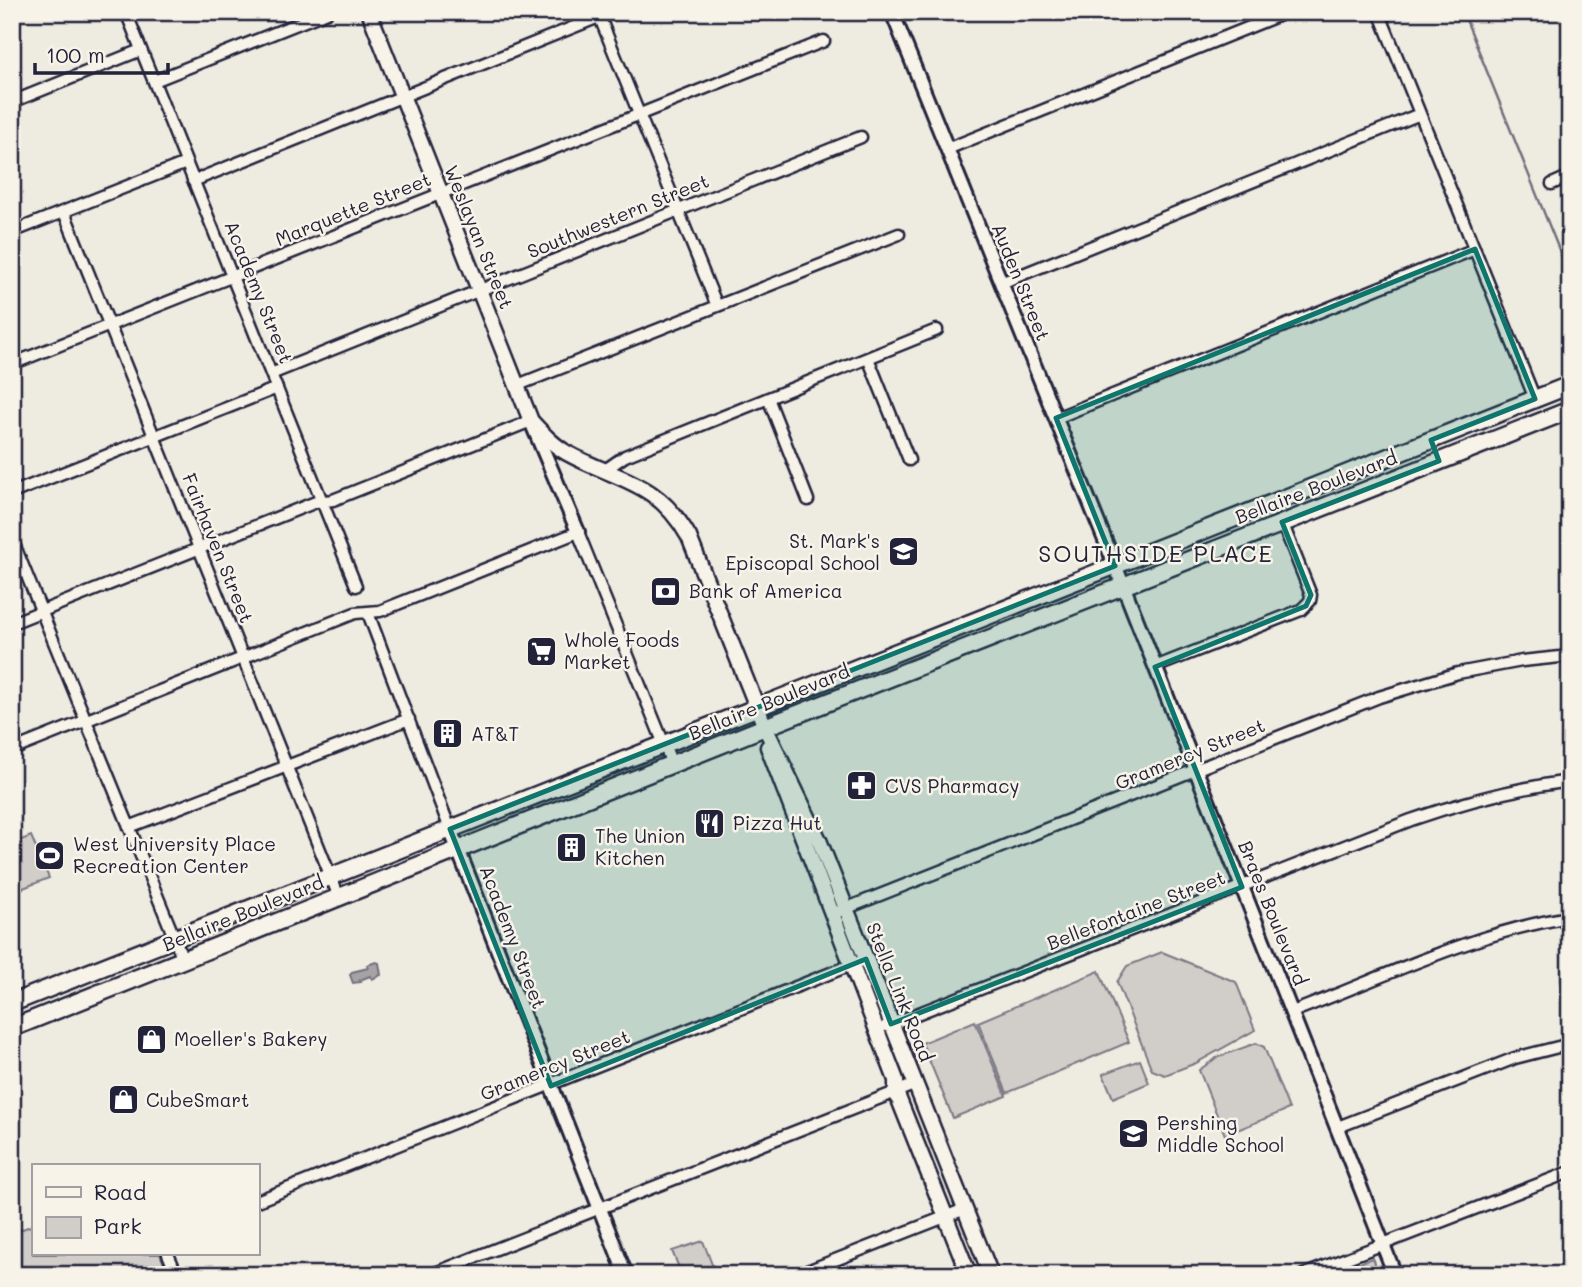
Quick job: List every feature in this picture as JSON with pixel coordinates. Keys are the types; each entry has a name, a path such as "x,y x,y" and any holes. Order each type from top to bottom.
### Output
{"main road":[{"name":"Weslayan Street","path":"369,12 531,421"},
{"name":"Bellaire Boulevard","path":"12,1003 1570,385"},
{"path":"1535,399 1543,420"},
{"name":"Bellaire Boulevard","path":"12,1028 765,726 1570,410"},
{"name":"Stella Link Road","path":"531,421 547,439 566,453 654,494 681,523 698,556 765,726 819,840 839,912"},
{"path":"1431,440 1439,461"},
{"path":"1308,489 1316,509"},
{"path":"977,621 986,639"},
{"path":"849,672 856,690"},
{"name":"Stella Link Road","path":"765,726 767,747 804,846 839,912 859,962 891,1024 989,1269"},
{"path":"804,846 819,840"},
{"name":"Stella Link Road","path":"859,962 876,1029 896,1080 896,1092 968,1273"},
{"path":"54,987 62,1008"},
{"path":"968,1273 989,1269"}],"street":[{"name":"Academy Street","path":"126,12 356,586"},
{"path":"153,81 327,12"},
{"path":"193,181 611,12"},
{"path":"947,149 1287,12"},
{"path":"1379,12 1535,399"},
{"name":"Auden Street","path":"894,13 1115,566"},
{"path":"599,15 717,306"},
{"name":"Marquette Street","path":"12,364 824,41"},
{"path":"12,103 141,50"},
{"path":"1001,283 1420,114"},
{"name":"Southwestern Street","path":"271,374 861,137"},
{"path":"12,232 186,163"},
{"path":"1552,184 1570,176"},
{"name":"Fairhaven Street","path":"64,212 339,897"},
{"path":"517,385 899,234"},
{"path":"1056,418 1475,249"},
{"path":"605,470 625,456 937,330"},
{"path":"868,358 909,460"},
{"path":"12,493 277,388"},
{"path":"768,398 808,500"},
{"path":"12,623 316,502 322,502 531,421"},
{"name":"Weslayan Street","path":"531,421 672,764"},
{"path":"554,475 557,465 566,453"},
{"path":"1156,667 1306,606 1311,595 1283,522"},
{"path":"12,750 355,613 380,611 578,532"},
{"path":"12,538 183,959"},
{"name":"Braes Boulevard","path":"1115,566 1395,1275"},
{"name":"Academy Street","path":"368,613 458,850 626,1275"},
{"name":"Gramercy Street","path":"839,912 1379,697 1458,673 1522,661 1570,656"},
{"path":"129,827 409,719"},
{"name":"Bellefontaine Street","path":"876,1029 1411,820 1503,792 1570,781"},
{"path":"1292,1012 1495,933 1570,917"},
{"name":"Gramercy Street","path":"259,1200 859,962"},
{"path":"1338,1127 1515,1058 1570,1044"},
{"path":"430,1275 916,1084"},
{"path":"1303,1275 1570,1172"},
{"path":"797,1275 965,1209"},
{"path":"169,1256 177,1275"}],"highlighted area":[{"path":"1475,249 1535,399 1431,440 1439,461 1282,522 1311,595 1306,606 1155,667 1242,887 891,1024 866,959 551,1086 450,829 1115,566 1056,418"}],"green space":[{"path":"31,836 49,878 13,892 12,844"},
{"path":"1162,952 1236,982 1255,1030 1196,1063 1165,1075 1152,1070 1117,982 1127,966"},
{"path":"1099,971 1129,1042 1007,1093 978,1022"},
{"path":"975,1021 1006,1096 953,1118 922,1043"},
{"path":"1256,1043 1264,1047 1289,1109 1225,1135 1199,1070 1218,1057"},
{"path":"1140,1060 1149,1083 1113,1098 1103,1074"},
{"path":"32,1225 32,1256 161,1256 168,1275 12,1275 12,1233"},
{"path":"703,1241 716,1275 682,1275 672,1251"},
{"path":"1372,1258 1379,1275 1330,1275"}],"shaded area":[{"path":"379,963 381,975 353,983 350,975 352,972 368,968 367,965"}],"waterway":[{"path":"1463,12 1570,277"}],"place":[{"name":"St. Mark's Episcopal School","path":"903,552"},
{"name":"Bank of America","path":"666,591"},
{"name":"Whole Foods Market","path":"541,651"},
{"name":"AT&T","path":"448,734"},
{"name":"CVS Pharmacy","path":"862,786"},
{"name":"Pizza Hut","path":"710,823"},
{"name":"The Union Kitchen","path":"572,847"},
{"name":"West University Place Recreation Center","path":"50,855"},
{"name":"Moeller's Bakery","path":"151,1039"},
{"name":"CubeSmart","path":"123,1100"},
{"name":"Pershing Middle School","path":"1134,1134"}],"district":[{"name":"SOUTHSIDE PLACE","path":"1156,554"}]}
